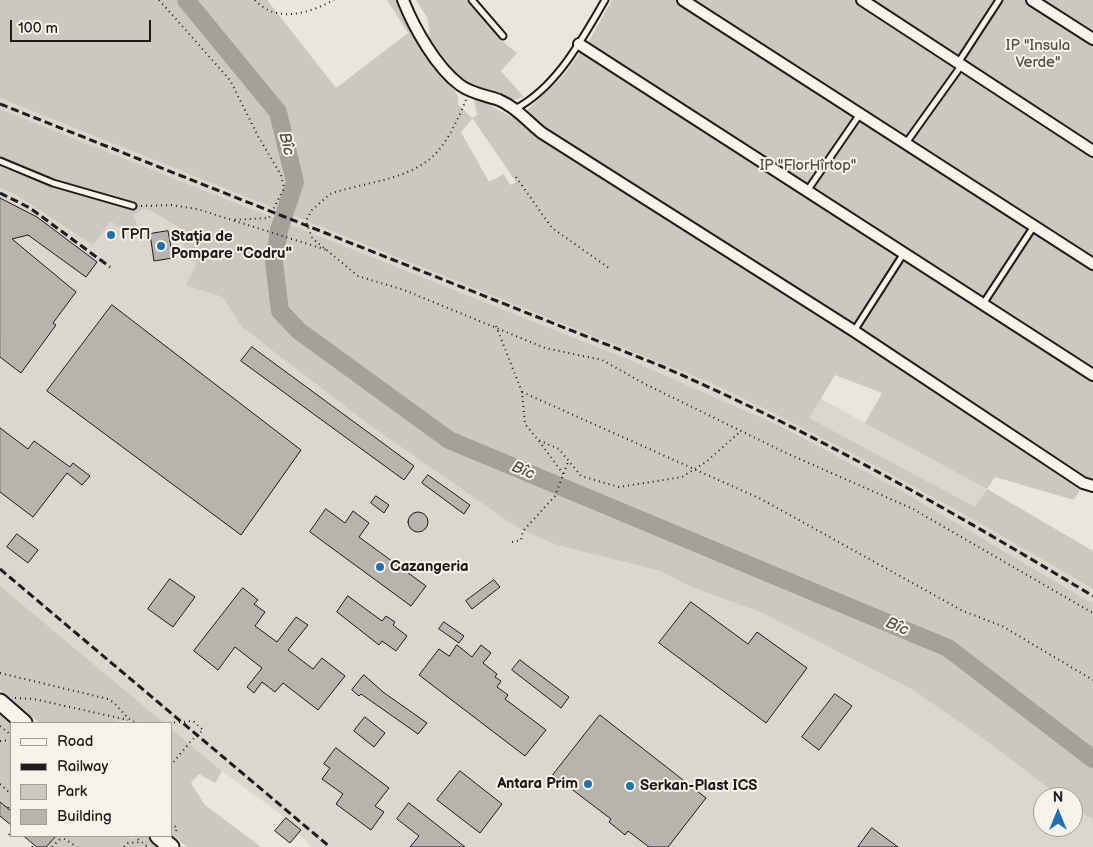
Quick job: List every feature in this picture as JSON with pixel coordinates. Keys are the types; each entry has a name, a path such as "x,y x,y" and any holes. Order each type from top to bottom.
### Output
{"main road":[{"path":"3,700 23,722"},
{"path":"159,837 171,847"}],"street":[{"path":"403,0 412,24 443,67 459,84 470,91 501,101 514,109 550,138 854,331 1083,483 1093,486"},
{"path":"683,0 1093,264"},
{"path":"862,0 1093,151"},
{"path":"1032,0 1093,39"},
{"path":"579,44 1093,375"}],"lane":[{"path":"472,0 503,36"},
{"path":"514,109 528,102 555,76 579,44 605,0"},
{"path":"906,144 960,65 999,0"},
{"path":"807,191 860,114"},
{"path":"0,161 53,183 133,206"},
{"path":"983,304 1034,226"},
{"path":"854,331 904,253"}],"path":[{"path":"159,0 230,80 259,138 282,175 284,188 269,218 232,220"},
{"path":"255,0 269,11 281,15 300,14 334,0"},
{"path":"470,91 457,120 442,145 428,162 409,171 330,194 312,210 306,221 312,238 358,276 404,290 496,326 545,348 602,360 741,431 913,509 1093,613"},
{"path":"516,178 552,228 609,268"},
{"path":"133,206 171,205 197,209 328,251"},
{"path":"496,326 522,392 525,424 564,476"},
{"path":"522,392 761,499 963,611 1002,626 1093,680"},
{"path":"538,440 559,449 580,476 619,487 682,477 706,462 741,431"},
{"path":"512,542 521,540 523,531 555,496 568,462"},
{"path":"0,673 108,698 118,704 128,720"},
{"path":"3,700 34,699 134,722"},
{"path":"172,723 193,721 204,730 191,741 172,764"},
{"path":"0,726 10,734"},
{"path":"0,784 10,793"},
{"path":"172,824 177,828"},
{"path":"52,847 61,837"},
{"path":"63,837 77,847"},
{"path":"135,837 148,847"},
{"path":"68,841 69,847"},
{"path":"124,847 128,843 142,842"}],"shaded area":[{"path":"0,82 799,387 969,479 1093,551 1093,630 375,429 519,529 557,545 660,571 689,586 762,613 913,690 985,740 1047,787 1033,787 1033,837 1083,837 1083,813 1093,820 1093,847 312,847 298,833 301,830 222,771 172,730 172,722 163,722 0,586"}],"green space":[{"path":"0,0 267,0 336,88 408,33 387,0 397,0 426,50 458,96 458,104 472,118 477,115 473,96 517,120 561,78 589,41 612,0 1093,0 1093,489 1083,485 1074,500 995,477 987,489 1093,551 1093,589 905,482 809,431 711,383 0,98","holes":["473,119 516,182 510,185 504,174 489,182 461,132","835,375 882,393 865,423 987,489 975,507 809,418"]},
{"path":"416,0 467,0 501,40 517,53 501,71 524,97 513,100 494,94 472,85 457,74 430,40 428,19"},
{"path":"0,109 627,359 780,426 900,490 1093,604 1093,820 1083,813 1083,787 1047,787 985,740 913,690 762,613 689,586 660,571 557,545 519,529 375,429 242,327 223,297 186,285 197,262 187,259 180,228 150,210 143,209 134,215 138,228 133,235 110,221 93,245 15,194 0,188"},
{"path":"0,586 163,722 38,722 0,690"},
{"path":"0,711 14,722 10,722 10,810 0,802"},
{"path":"172,730 222,771 215,783 199,774 191,783 205,805 261,847 187,847 172,835"},
{"path":"51,837 150,837 162,847 46,847 53,839"}],"building":[{"path":"0,198 37,217 97,262 86,277 28,235 12,239 76,292 53,323 56,325 21,373 0,357"},
{"name":"Stația de Pompare \"Codru\"","path":"168,231 173,258 154,261 150,234"},
{"path":"112,305 301,450 241,535 47,391"},
{"path":"252,347 414,466 404,480 241,361"},
{"path":"0,428 28,449 34,441 70,467 73,463 90,476 82,485 67,473 33,517 0,492"},
{"path":"428,475 470,505 464,514 422,483"},
{"path":"376,496 389,505 384,513 371,503"},
{"name":"Cazangeria","path":"326,509 345,523 353,511 369,523 359,537 426,586 411,606 310,532"},
{"path":"418,512 425,515 428,522 425,529 418,532 411,529 408,522 411,515"},
{"path":"17,534 38,550 28,563 7,547"},
{"path":"170,579 195,597 173,627 148,609"},
{"path":"494,580 500,587 472,609 466,601"},
{"path":"243,588 258,600 254,604 265,612 255,626 277,642 296,617 308,625 288,650 313,669 322,658 345,676 318,710 283,683 275,692 262,682 254,693 247,687 262,668 235,647 218,670 194,651"},
{"path":"348,596 382,621 386,616 395,622 393,625 407,636 396,651 382,641 379,645 337,612"},
{"path":"691,602 748,644 757,632 807,668 766,723 659,643"},
{"path":"444,622 464,636 459,643 439,629"},
{"path":"457,645 472,657 481,645 491,653 483,663 497,674 495,677 501,681 497,687 508,695 505,699 546,730 525,756 419,675 439,649 449,656"},
{"path":"520,660 569,697 561,708 512,670"},
{"path":"364,675 383,692 427,723 418,734 361,694 359,696 352,690"},
{"path":"835,694 852,706 819,750 802,737"},
{"name":"Serkan-Plast ICS","path":"600,715 706,798 668,847 649,847 628,831 625,835 609,822 611,819 553,775"},
{"path":"365,717 385,733 374,747 354,731"},
{"path":"336,748 389,788 375,806 384,812 371,830 336,804 343,794 322,779 330,768 324,764"},
{"path":"460,771 502,804 480,833 437,800"},
{"path":"0,802 10,810 10,824 0,816"},
{"path":"409,803 465,847 410,847 419,836 397,819"},
{"path":"286,818 301,830 290,843 275,831"},
{"path":"872,828 898,847 858,847"},
{"path":"25,837 55,837 46,847 37,847"}],"waterway":[{"name":"Bîc","path":"186,0 278,112 295,182 279,230 274,262 280,311 299,331 449,440 948,648 1093,759"}],"railway":[{"path":"0,104 661,366 718,391 881,474 987,533 1093,596"},
{"path":"0,193 30,208 110,267"},
{"path":"0,569 330,847"}],"place":[{"name":"ГРП","path":"111,235"},
{"name":"Stația de Pompare \"Codru\"","path":"161,246"},
{"name":"Cazangeria","path":"380,567"},
{"name":"Antara Prim","path":"588,784"},
{"name":"Serkan-Plast ICS","path":"630,786"}],"park label":[{"name":"IP \"Insula Verde\"","path":"1038,54"},
{"name":"IP \"FlorHîrtop\"","path":"808,166"}]}
